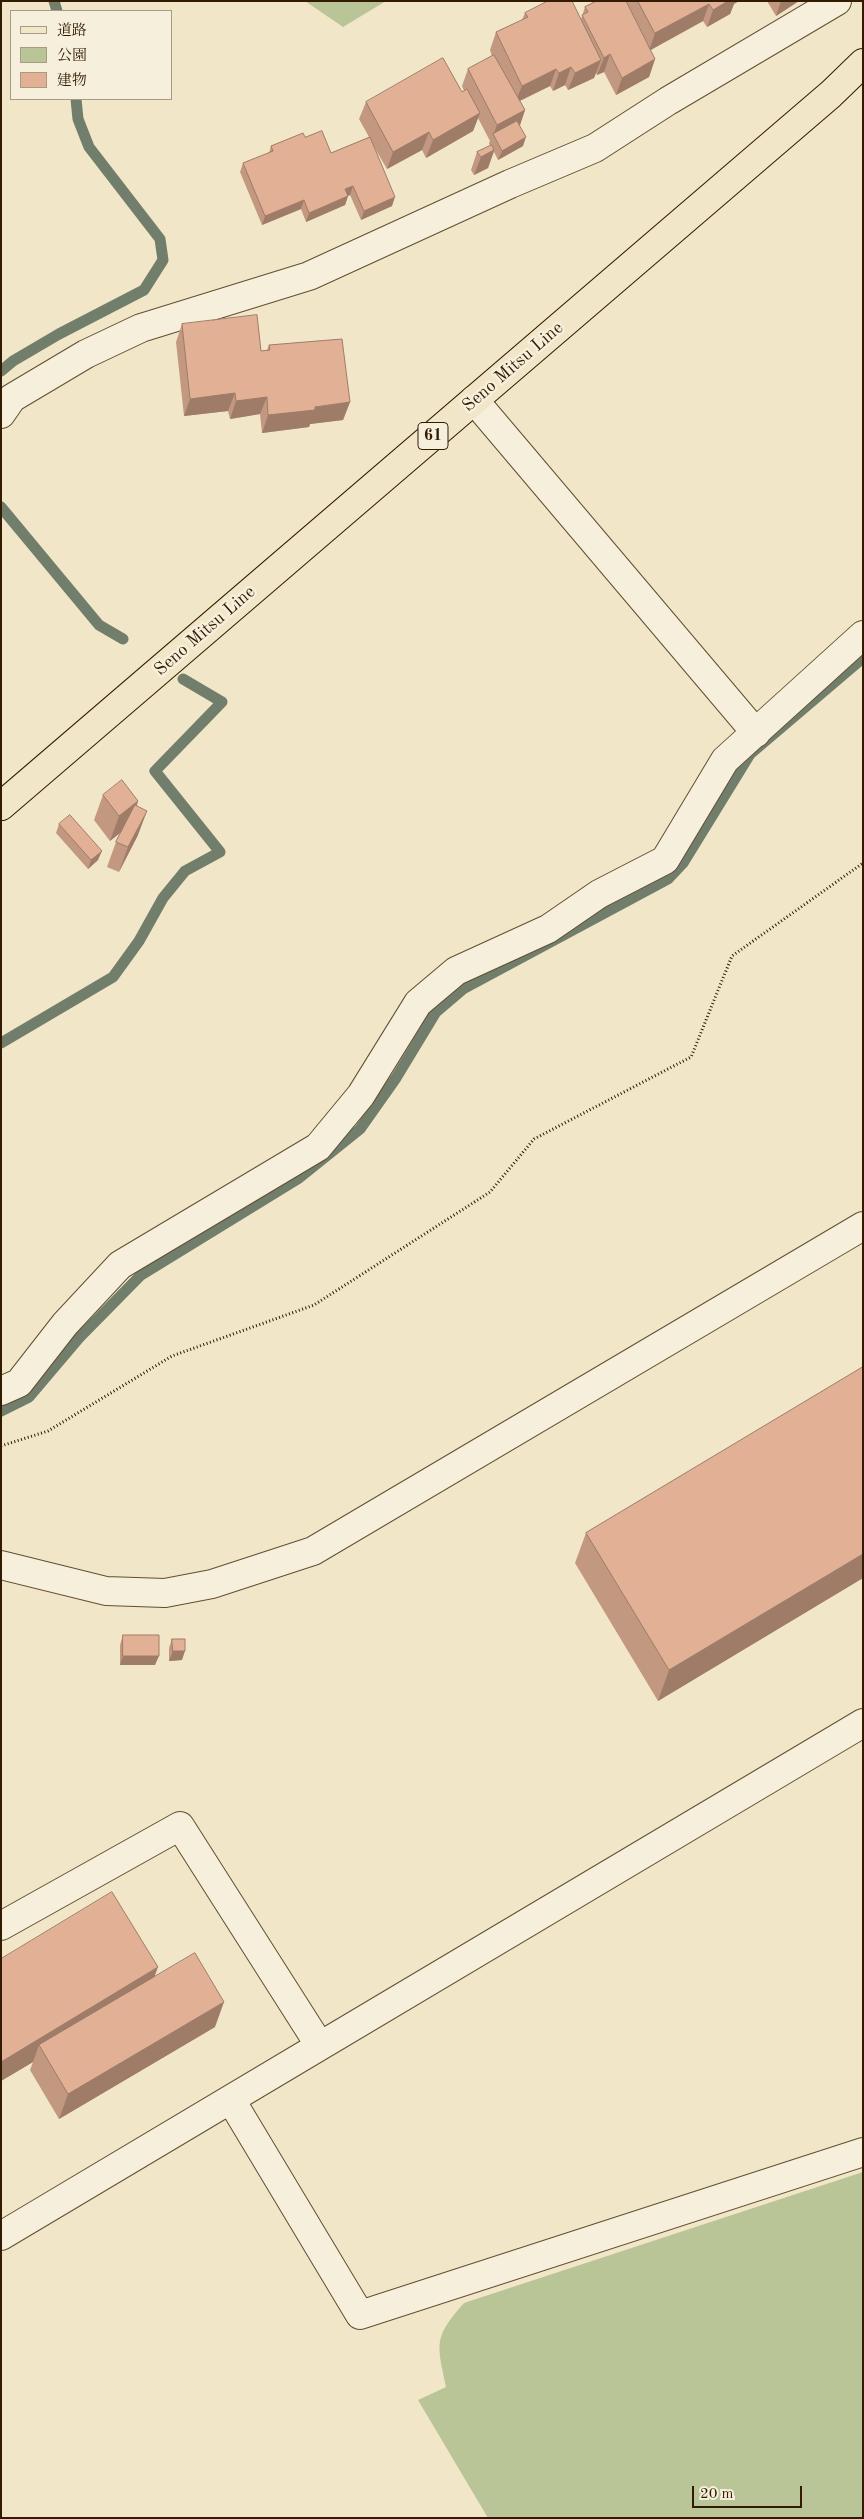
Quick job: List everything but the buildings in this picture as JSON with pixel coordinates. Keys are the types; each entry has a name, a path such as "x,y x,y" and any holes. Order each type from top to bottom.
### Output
{"main road":[{"name":"Seno Mitsu Line","path":"1,806 831,94 863,63"}],"street":[{"path":"1,414 12,398 86,354 141,328 309,276 595,148 676,96 837,1"},
{"path":"474,400 756,733"},
{"path":"1,1391 19,1383 65,1324 120,1265 318,1146 361,1094 418,1004 456,971 548,929 599,894 665,860 725,760 863,635"},
{"path":"1,1565 106,1592 165,1593 212,1584 313,1550 863,1226"},
{"path":"1,2236 863,1723"},
{"path":"1,1926 180,1826 320,2046"},
{"path":"230,2100 360,2315 863,2152"}],"path":[{"path":"1,1446 48,1431 172,1356 314,1305 490,1192 534,1139 690,1057 732,956 863,863"}],"green space":[{"path":"305,1 386,1 343,27"},
{"path":"863,2172 863,2518 488,2518 418,2400 446,2387 440,2342 442,2333 464,2303"}],"waterway":[{"path":"54,1 57,10"},
{"path":"1,371 13,361 59,334 144,290 163,260 160,239 89,147 78,119 76,100"},
{"path":"1,507 99,625 123,639"},
{"path":"1,1411 29,1397 79,1338 141,1275 299,1178 360,1129 396,1078 436,1012 463,989 668,879 683,863 750,754 863,658"},
{"path":"1,1043 113,977 139,941 163,898 185,871 220,852 155,771 222,702 183,679"}]}
